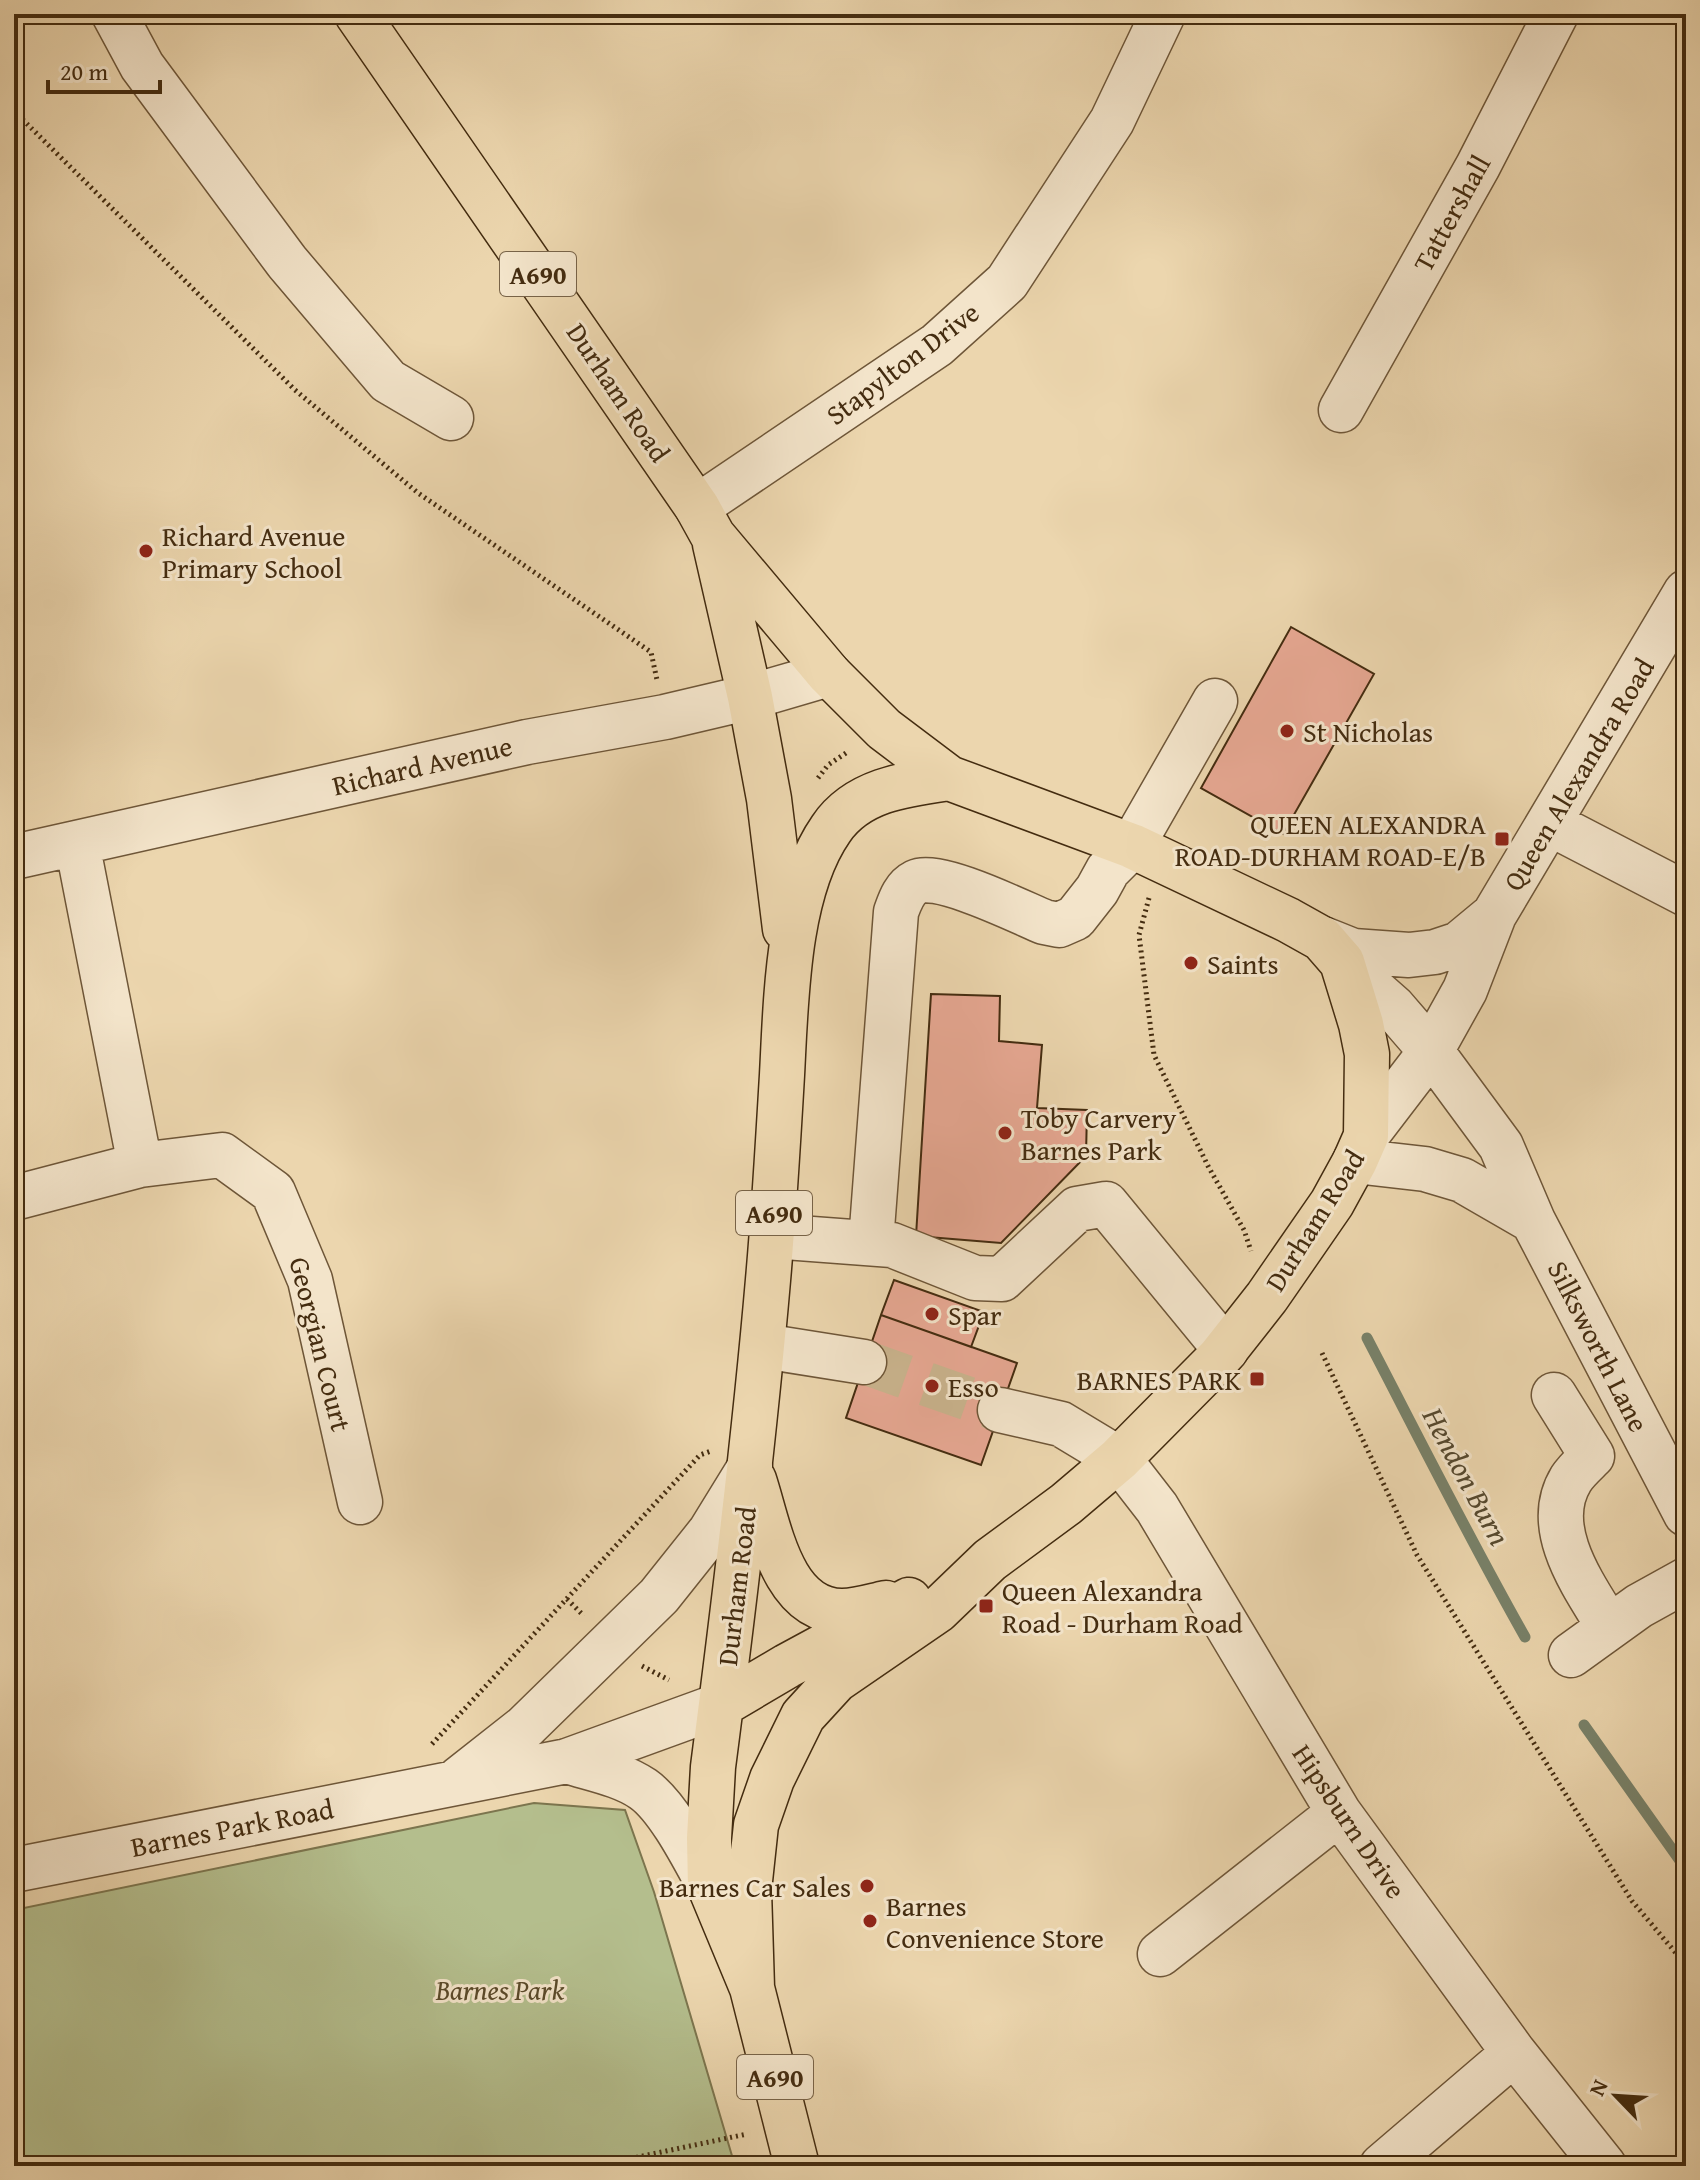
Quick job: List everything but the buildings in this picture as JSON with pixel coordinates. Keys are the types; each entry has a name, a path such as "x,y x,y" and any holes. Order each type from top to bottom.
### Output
{"highway":[{"name":"Durham Road","path":"357,14 705,521 829,674 884,729 949,778 1132,846 1288,920 1332,951 1361,1024 1367,1054 1360,1149 1332,1203 1226,1350 1119,1459 1066,1504 990,1560 938,1610 836,1680 803,1716 772,1779 756,1825 749,1890 752,1988"},
{"name":"Durham Road","path":"705,521 750,697 769,799 789,959"},
{"name":"Durham Road","path":"792,2146 752,1988 710,1887 709,1838 713,1767 763,1346 789,959 808,873 831,827 860,801 897,785 949,778"},
{"name":"Durham Road","path":"752,1451 783,1570 795,1589 815,1605 840,1611 912,1598"},
{"name":"Durham Road","path":"721,1705 912,1598 990,1560"}],"street":[{"path":"114,14 142,66 287,262 388,381 451,418"},
{"name":"Stapylton Drive","path":"705,521 937,345 1007,282 1112,121 1163,14"},
{"name":"Tattershall","path":"1341,410 1478,166 1556,14"},
{"name":"Queen Alexandra Road","path":"1360,1149 1431,1051 1465,990 1494,915 1686,592"},
{"name":"Richard Avenue","path":"14,857 527,742 665,717 829,674"},
{"path":"871,1242 896,912 905,890 917,881 934,880 956,885 1044,922 1059,925 1075,918 1108,870 1132,846 1215,701"},
{"path":"1549,823 1686,894"},
{"path":"77,843 140,1165"},
{"name":"Queen Alexandra Road","path":"1332,951 1409,955 1435,952 1459,944 1494,915"},
{"name":"Silksworth Lane","path":"1332,951 1393,1007 1431,1051 1501,1146 1533,1221 1686,1514"},
{"path":"1360,1149 1462,1180 1533,1221"},
{"name":"Georgian Court","path":"14,1198 140,1165 222,1155 273,1192 310,1280 360,1502"},
{"path":"772,1236 892,1245 975,1278 1002,1279 1077,1209 1106,1204 1226,1350"},
{"path":"763,1346 864,1362"},
{"path":"1554,1395 1592,1456 1571,1480 1560,1512 1567,1551 1609,1627"},
{"path":"1000,1410 1061,1424 1119,1459"},
{"name":"Barnes Park Road","path":"439,1768 525,1727 659,1596 710,1532 752,1451"},
{"name":"Hipsburn Drive","path":"1119,1459 1157,1508 1339,1813 1514,2053 1604,2166"},
{"path":"1571,1655 1639,1606 1686,1580"},
{"name":"Barnes Park Road","path":"14,1870 439,1768 567,1761 721,1705"},
{"name":"A690","path":"567,1761 610,1774 646,1791 685,1843 710,1887"},
{"path":"1160,1954 1339,1813"},
{"path":"1382,2166 1514,2053"}],"path":[{"path":"14,111 295,390 418,493 651,652"},
{"path":"812,788 828,765 884,729"},
{"path":"1322,1353 1417,1555 1632,1901 1686,1965"},
{"path":"439,1768 700,1455 752,1451"},
{"path":"595,2166 653,2156 792,2146"}],"green space":[{"name":"Barnes Park","path":"534,1803 625,1810 654,1892 735,2166 14,2166 14,1910"}],"waterway":[{"name":"Hendon Burn","path":"1367,1338 1525,1637"},
{"name":"Hendon Burn","path":"1584,1725 1686,1869"}],"tunnel":[{"path":"864,1362 1000,1410"}],"place":[{"name":"Richard Avenue Primary School","path":"146,551"},
{"name":"St Nicholas","path":"1287,731"},
{"name":"QUEEN ALEXANDRA ROAD-DURHAM ROAD-E/B","path":"1502,839"},
{"name":"Saints","path":"1191,963"},
{"name":"Toby Carvery Barnes Park","path":"1005,1133"},
{"name":"Spar","path":"932,1314"},
{"name":"BARNES PARK","path":"1257,1379"},
{"name":"Esso","path":"932,1386"},
{"name":"Queen Alexandra Road - Durham Road","path":"986,1606"},
{"name":"Barnes Car Sales","path":"867,1886"},
{"name":"Barnes Convenience Store","path":"870,1921"}]}
